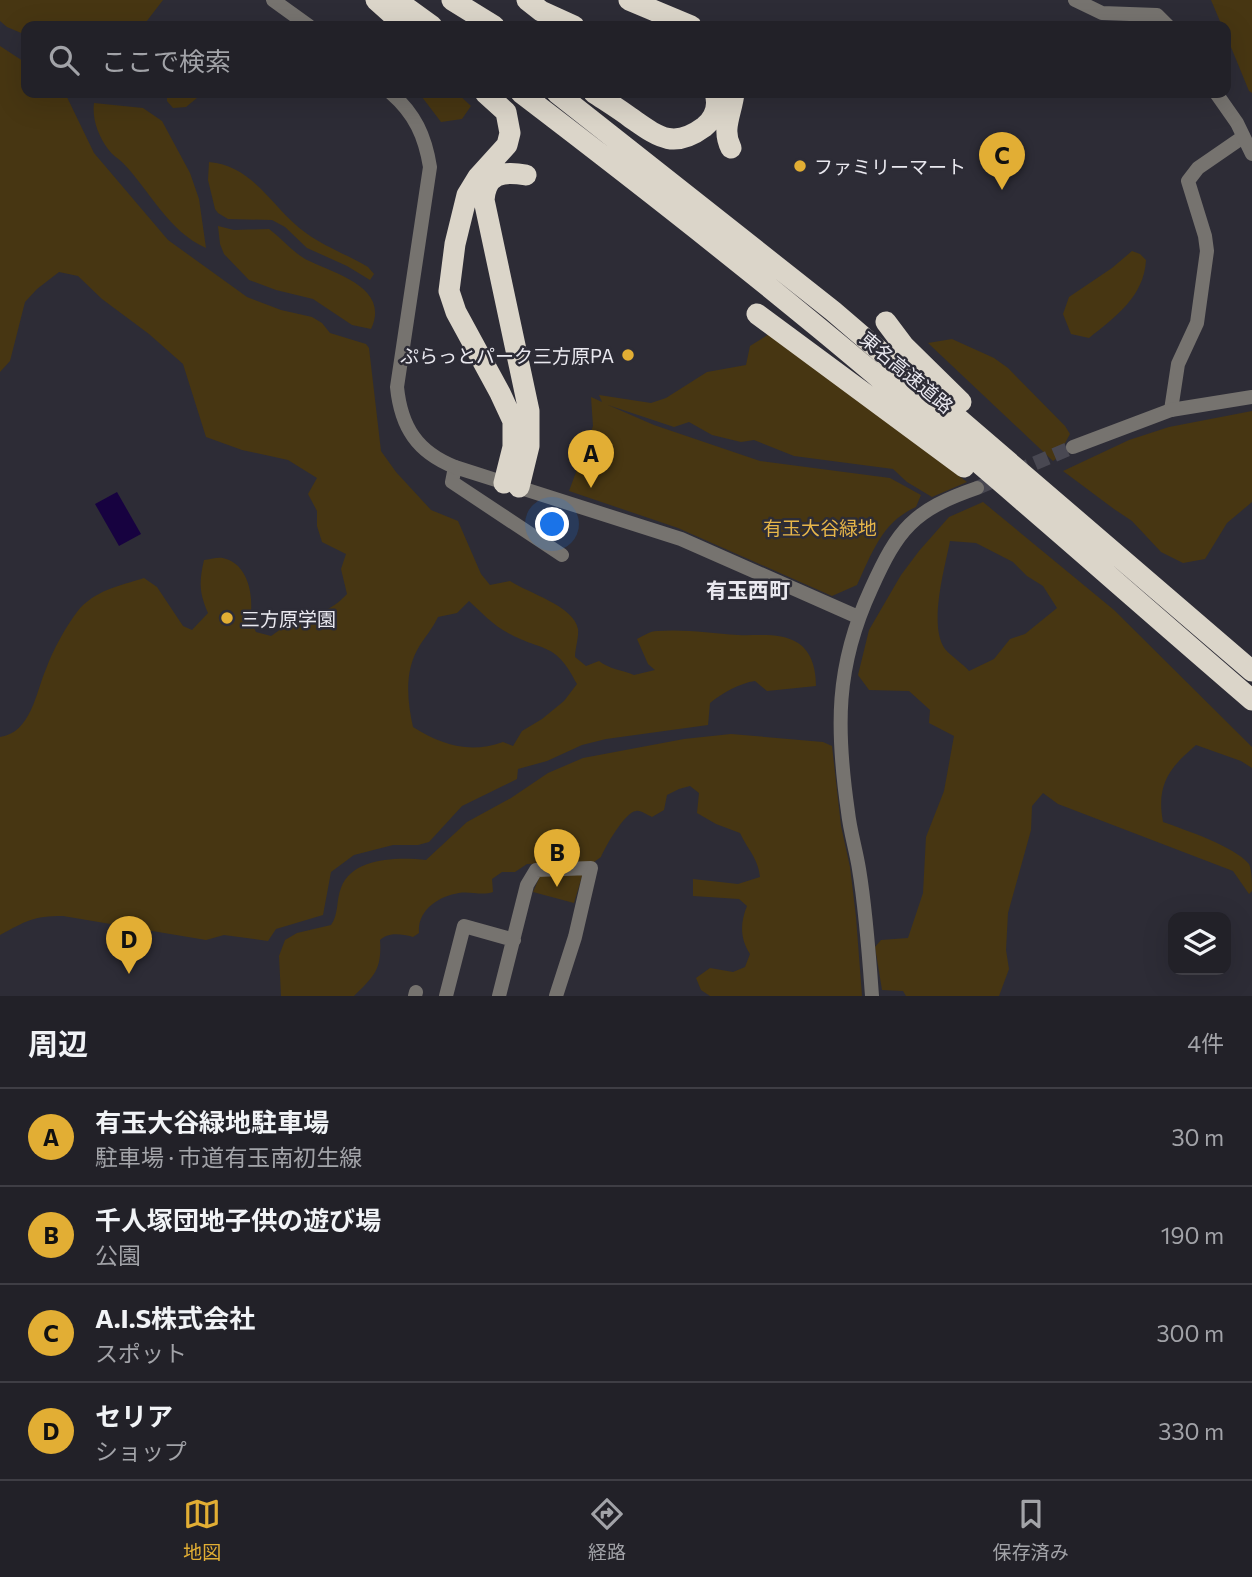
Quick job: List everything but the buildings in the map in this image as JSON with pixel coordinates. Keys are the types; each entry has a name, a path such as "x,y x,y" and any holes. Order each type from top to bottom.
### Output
{"highway":[{"path":"376,0 399,21"},
{"path":"396,0 425,21"},
{"path":"433,0 462,21"},
{"path":"452,0 486,21"},
{"path":"527,0 541,11 564,21"},
{"path":"629,0 679,21"},
{"path":"491,98 506,112 510,133 506,145 478,177 467,195 455,244 450,291 456,312 513,421 512,485"},
{"name":"東名高速道路","path":"528,98 818,327 1252,700"},
{"name":"東名高速道路","path":"563,98 833,311 1082,522 1252,671"},
{"path":"601,98 651,134 674,138 694,133 708,124 714,116 716,98"},
{"path":"731,148 727,141 726,125 733,98"},
{"path":"512,485 529,446 529,411 484,200 488,184 494,178 509,172 526,175"},
{"path":"757,314 1095,564"},
{"path":"886,322 904,346 1082,522"}],"street":[{"path":"273,0 302,21"},
{"path":"1075,0 1101,13 1157,15 1163,21"},
{"path":"396,98 409,110 424,135 430,167 397,387 402,416 418,443 429,453 455,467 681,539 858,617"},
{"path":"1171,410 1178,364 1197,323 1207,251 1188,181 1198,168 1248,145 1220,98"},
{"path":"1073,447 1171,410 1252,397"},
{"path":"455,467 452,482 562,555"},
{"path":"872,996 866,922 848,812 841,736 843,676 858,617 883,563 906,527 930,507 977,488"},
{"path":"499,996 527,885 536,870 591,868 575,937 556,996"},
{"path":"446,996 464,926 514,940"}],"green space":[{"path":"0,0 163,0 147,21 21,21 21,33 0,21"},
{"path":"1211,0 1252,0 1252,93 1231,47 1231,21 1220,21"},
{"path":"0,46 21,60 21,98 67,98 94,153 168,240 247,297 281,310 312,317 322,323 330,333 366,344 369,348 381,451 396,472 431,510 458,521 481,574 490,585 510,581 568,613 578,629 575,657 586,666 599,661 634,675 655,670 648,664 637,639 654,631 777,636 798,643 807,651 814,668 816,686 767,691 755,681 749,682 731,689 710,703 708,725 606,739 518,769 517,779 462,806 429,842 393,845 354,855 331,872 323,915 276,929 268,941 224,935 206,940 63,916 30,920 0,935 0,737 10,734 26,720 56,647 84,605 108,590 144,578 157,587 183,626 192,630 208,613 201,587 204,560 218,558 232,561 244,575 250,593 256,632 271,636 291,623 328,609 347,594 341,569 346,554 322,542 317,526 317,511 308,494 317,478 288,460 242,450 206,437 183,364 149,334 102,299 78,276 59,272 25,302 10,361 0,372","holes":["469,601 503,630 555,654 577,684 564,701 522,731 513,746 503,742 491,746 456,746 413,727 408,685 411,665 438,617 457,613"]},
{"path":"167,98 197,98 186,107 173,108"},
{"path":"423,98 462,98 471,106 462,119 441,122"},
{"path":"94,103 143,108 162,121 190,173 199,199 206,248 181,232 170,221 133,174 110,151 96,127"},
{"path":"209,162 239,171 306,233 368,267 374,274 370,280 307,248 285,227 272,220 228,219 218,213 208,180"},
{"path":"218,226 234,230 269,229 302,257 356,284 373,302 375,315 371,329 352,325 313,299 249,280 224,254"},
{"path":"1132,251 1146,260 1140,285 1134,295 1118,314 1089,338 1071,334 1063,314 1069,297"},
{"name":"有玉大谷緑地","path":"769,334 967,482 932,497 907,482 893,469 794,456 754,440 741,442 712,435 689,422 674,427 608,405 654,425 760,461 890,478 921,495 916,507 904,513 886,530 857,585 832,596 678,528 569,491 593,426 591,397 602,402 599,395 651,403 666,398 707,372 746,365 750,346"},
{"path":"952,339 994,358 1008,368 1065,426 1070,434 1064,445 1065,452 1053,461 928,343"},
{"path":"1252,411 1252,502 1227,523 1205,559 1183,563 1161,552 1132,521 1063,471 1129,440 1169,427"},
{"path":"983,502 1114,610 1252,747 1252,768 1241,761 1196,745 1172,770 1163,787 1161,798 1163,822 1221,845 1249,864 1252,891 1249,894 1233,871 1058,804 1043,793 1032,806 1031,830 1008,913 1006,950 1009,969 999,996 906,996 903,991 882,990 875,947 881,940 908,938 923,893 926,837 944,791 954,736 929,723 930,710 909,691 869,690 858,675 869,630 901,575 949,517","holes":["950,541 976,543 1013,562 1027,576 1043,586 1057,608 1025,634 1010,639 994,659 969,671 945,649 940,639 938,612"]},
{"path":"731,734 823,742 832,746 841,826 850,867 856,917 862,996 710,996 701,990 696,978 710,968 733,972 745,967 750,954 742,931 747,906 739,899 693,896 693,879 738,884 760,877 755,859 740,833 697,813 699,793 690,786 667,795 664,810 652,817 636,811 626,817 601,857 594,862 527,864 515,872 502,872 492,879 493,892 459,893 437,901 422,917 419,933 413,937 391,935 380,940 378,966 354,996 281,996 279,956 285,940 297,933 331,925 341,888 355,870 390,859 426,860 467,822 511,798 548,773 583,758 684,739"},
{"path":"583,873 574,903 533,892 540,876"}],"shaded area":[{"path":"117,492 141,534 119,546 95,504"}],"tunnel":[{"path":"977,488 1073,447"}],"place":[{"name":"ファミリーマート","path":"800,166"},
{"name":"A.I.S株式会社","path":"1002,190"},
{"name":"ぷらっとパーク三方原PA","path":"628,355"},
{"name":"有玉大谷緑地駐車場","path":"591,488"},
{"name":"三方原学園","path":"227,618"},
{"name":"千人塚団地子供の遊び場","path":"557,887"},
{"name":"セリア","path":"129,974"}],"district":[{"name":"有玉西町","path":"748,589"}]}
